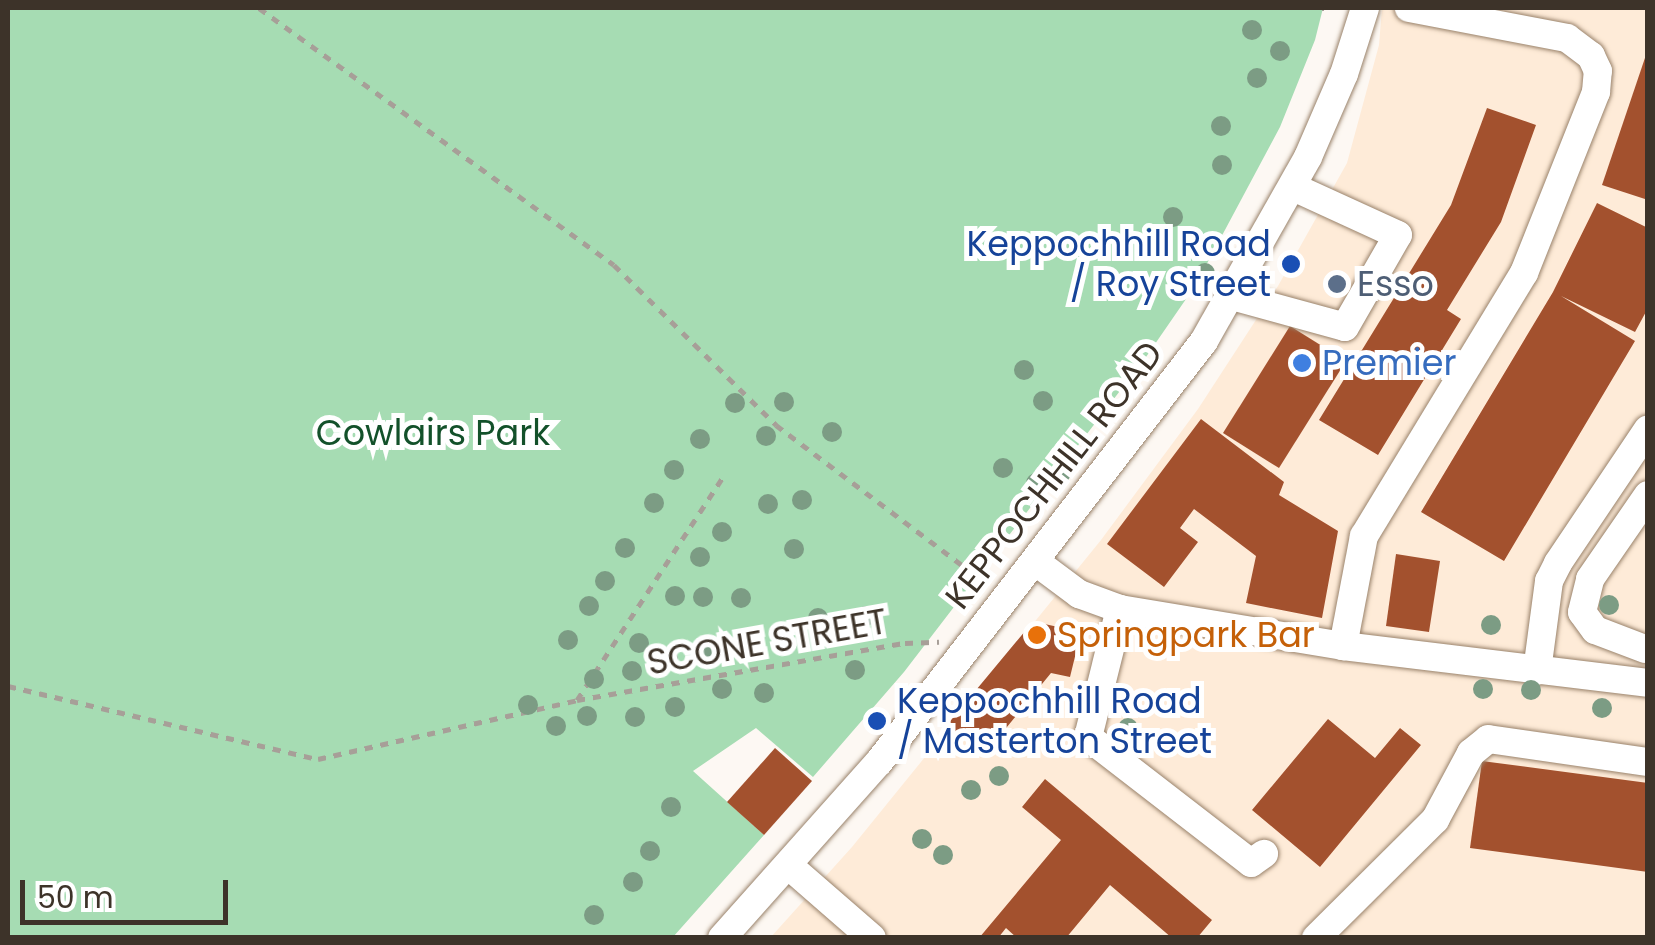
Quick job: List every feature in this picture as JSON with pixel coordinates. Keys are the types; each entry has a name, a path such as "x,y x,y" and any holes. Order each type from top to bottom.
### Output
{"street":[{"name":"KEPPOCHHILL ROAD","path":"722,938 879,762 1158,404 1232,296 1293,187 1334,100 1365,8"},
{"path":"1343,646 1364,536 1517,286 1547,223 1596,92 1598,71 1591,56 1567,38 1409,8"},
{"path":"1232,296 1345,327 1398,235 1293,187"},
{"path":"1537,672 1549,581 1648,429"},
{"path":"1646,649 1595,630 1582,612 1590,579 1648,494"},
{"path":"1036,562 1079,594 1120,609 1343,646 1648,683"},
{"path":"1120,609 1088,737 1251,864 1264,854"},
{"path":"1316,938 1436,820 1471,754 1488,738 1648,762"},
{"path":"788,865 872,938"}],"path":[{"path":"259,8 614,265 776,426 1006,599"},
{"path":"577,700 725,474"},
{"name":"SCONE STREET","path":"8,688 318,759 577,700 905,642 942,642 960,658"}],"shaded area":[{"path":"1382,8 1647,8 1647,937 770,938 852,847 1101,540 1198,409 1278,286 1347,163 1379,45"}],"green space":[{"name":"Cowlairs Park","path":"8,8 1323,8 1315,40 1280,127 1195,286 1146,357 904,672 813,777 756,728 693,771 764,835 673,937 8,937"}],"building":[{"path":"1648,49 1648,200 1602,185"},
{"path":"1487,108 1536,125 1501,222 1447,310 1461,319 1378,455 1319,420 1451,205"},
{"path":"1597,203 1648,228 1648,308 1635,332 1561,296 1635,341 1504,561 1421,512 1553,292"},
{"path":"1290,326 1346,361 1279,468 1223,433"},
{"path":"1201,419 1284,482 1279,495 1338,531 1322,618 1246,603 1256,556 1194,509 1180,528 1198,542 1164,587 1107,544"},
{"path":"1396,554 1440,561 1429,632 1386,626"},
{"path":"1040,623 1081,632 1070,677 1051,673 984,755 947,725 1026,630"},
{"path":"1328,719 1375,758 1400,728 1421,745 1320,867 1252,810"},
{"path":"775,748 812,781 764,835 727,802"},
{"path":"1482,761 1648,783 1648,872 1470,848"},
{"path":"1045,779 1212,920 1197,938 1172,938 1110,885 1066,938 1017,938 1006,928 998,938 979,938 1061,840 1022,807"}],"place":[{"name":"Keppochhill Road / Roy Street","path":"1291,264"},
{"name":"Esso","path":"1337,284"},
{"name":"Premier","path":"1302,363"},
{"name":"Springpark Bar","path":"1037,635"},
{"name":"Keppochhill Road / Masterton Street","path":"877,721"}]}
